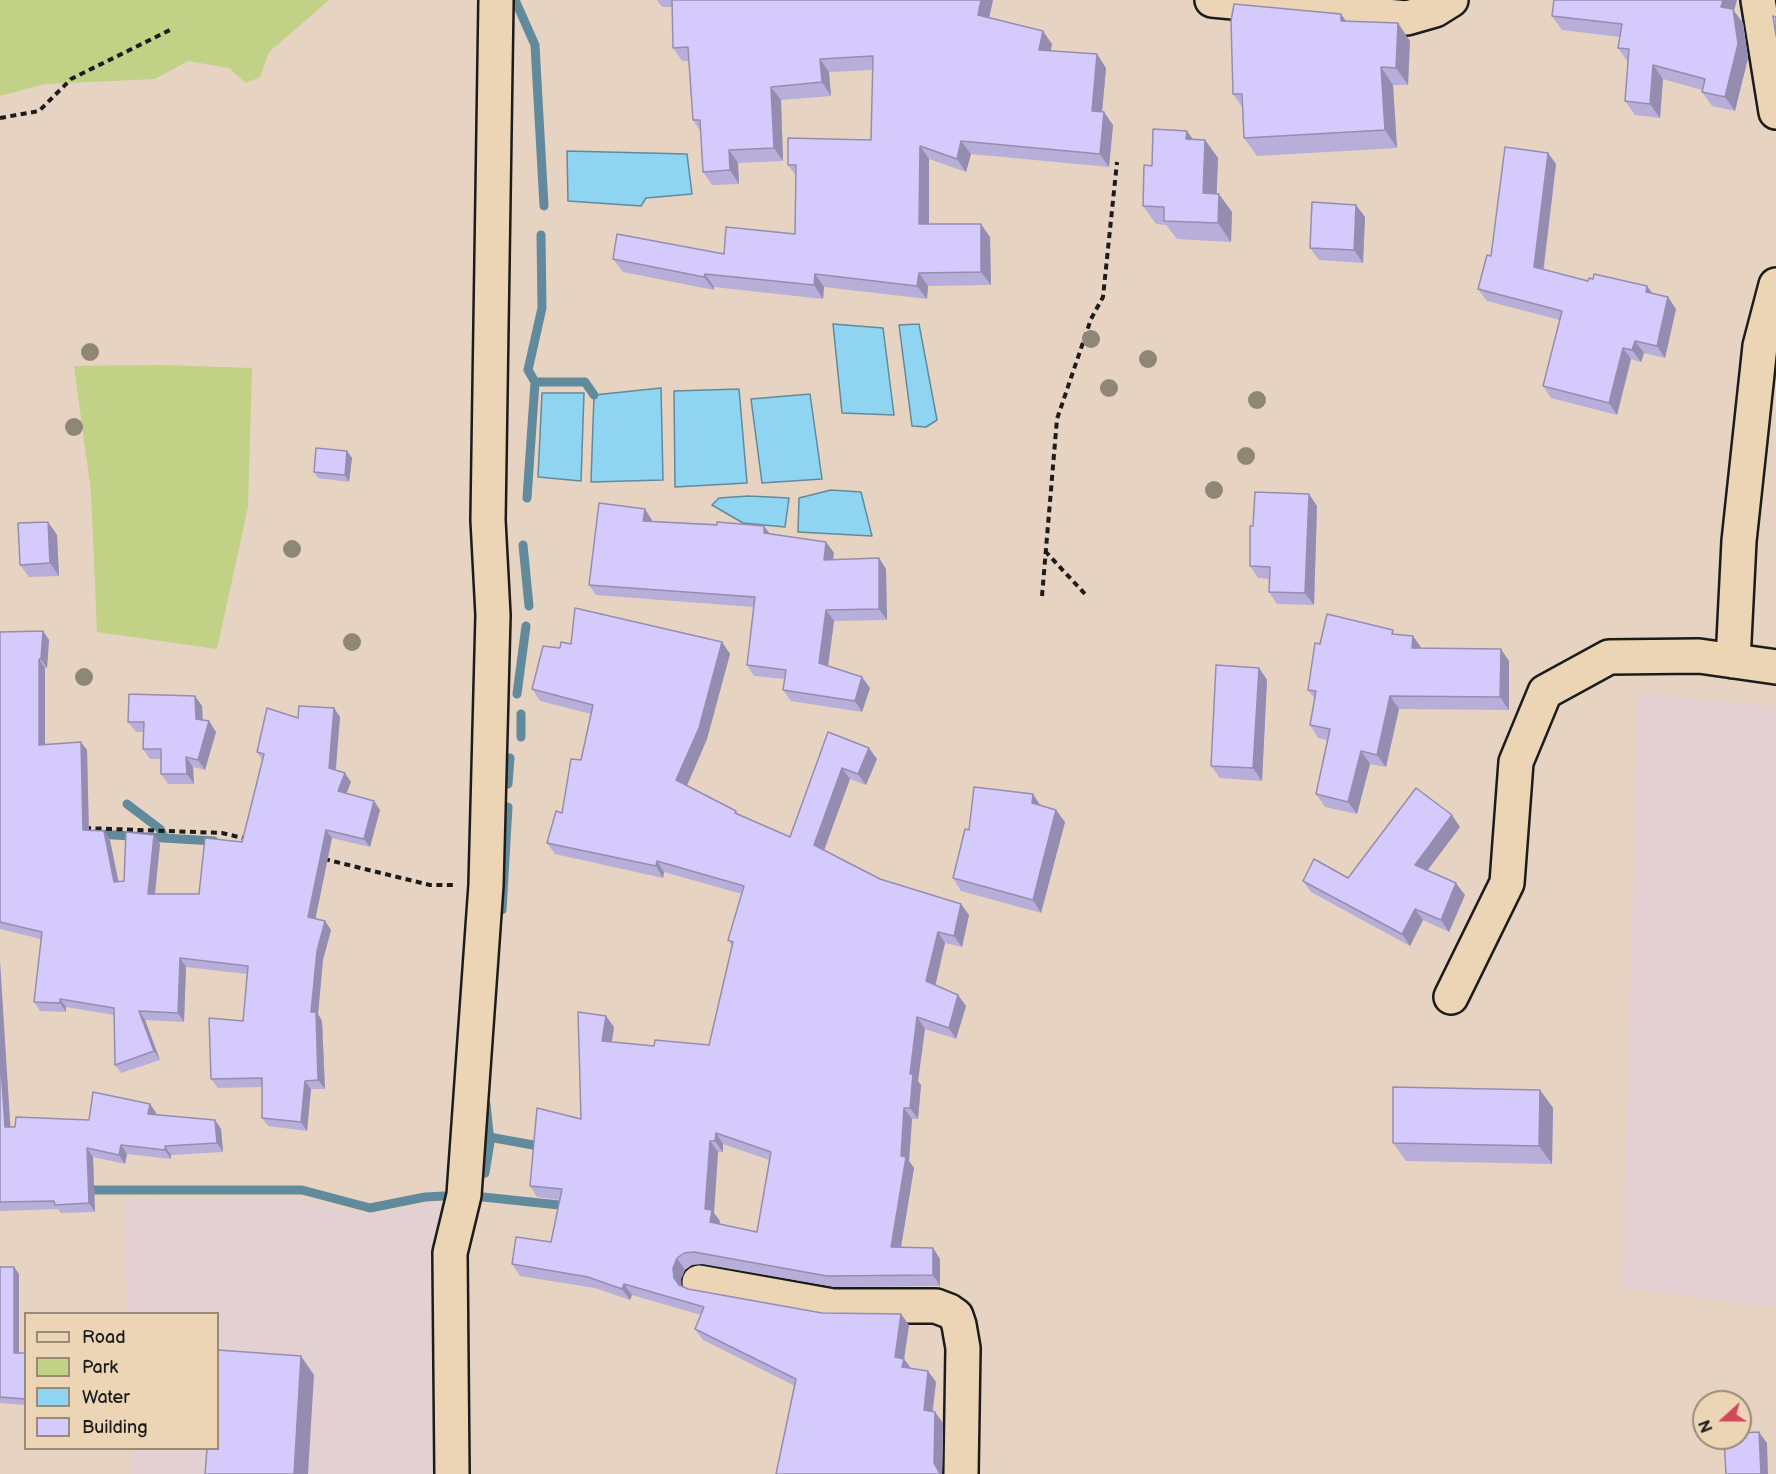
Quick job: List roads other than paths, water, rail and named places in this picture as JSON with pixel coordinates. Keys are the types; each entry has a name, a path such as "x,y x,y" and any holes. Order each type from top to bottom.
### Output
{"street":[{"path":"452,1474 450,1253 464,1195 486,885 493,615 489,520 496,0"},
{"path":"1212,0 1407,18 1435,10 1451,0"},
{"path":"1758,0 1776,112"},
{"path":"1733,661 1739,541 1760,346 1776,285"},
{"path":"1451,997 1507,883 1516,762 1545,692 1609,657 1699,656 1776,667"},
{"path":"699,1282 833,1306 936,1306 956,1316 963,1348 961,1474"}],"water":[{"path":"567,151 687,154 692,194 646,198 641,206 568,201"},
{"path":"833,324 883,328 894,415 842,413"},
{"path":"919,324 937,420 926,427 912,426 899,325"},
{"path":"661,388 663,480 591,482 594,395"},
{"path":"739,389 747,483 675,487 674,391"},
{"path":"542,393 584,393 581,481 538,477"},
{"path":"810,394 822,479 762,483 751,399"},
{"path":"831,490 861,492 872,536 798,532 799,498"},
{"path":"749,496 789,498 785,527 743,523 712,505 719,498"}],"waterway":[{"path":"515,0 535,45 544,206"},
{"path":"535,382 528,370 542,308 541,235"},
{"path":"527,498 535,382 585,382 594,395"},
{"path":"523,545 529,606"},
{"path":"517,694 526,626"},
{"path":"521,714 521,737"},
{"path":"508,784 510,758"},
{"path":"127,804 160,829 164,837"},
{"path":"502,910 508,807"},
{"path":"97,834 214,841"},
{"path":"485,1173 490,1142 486,1104"},
{"path":"489,1137 544,1147"},
{"path":"83,1190 302,1190 370,1208 425,1197 464,1195 559,1205"}]}
